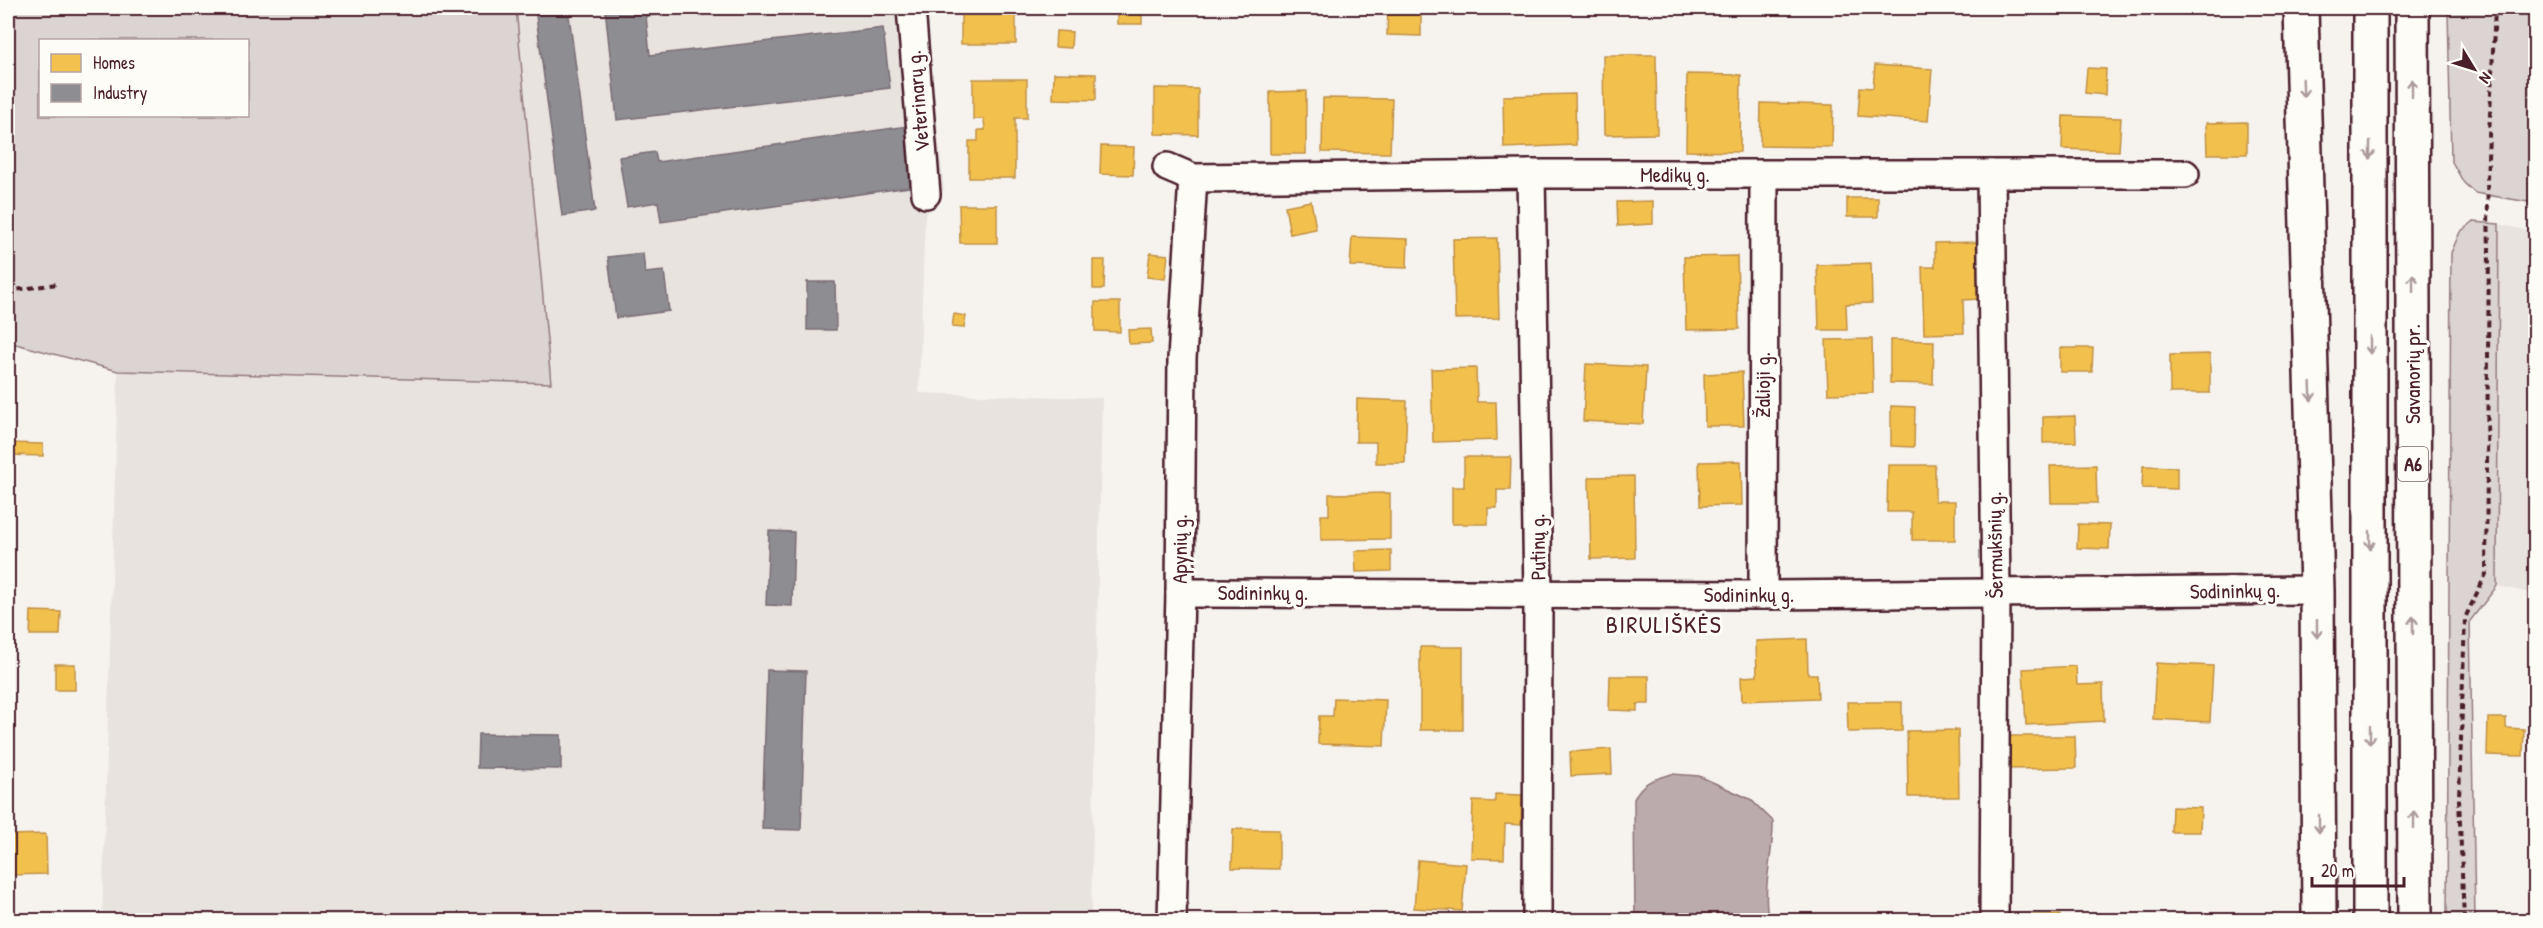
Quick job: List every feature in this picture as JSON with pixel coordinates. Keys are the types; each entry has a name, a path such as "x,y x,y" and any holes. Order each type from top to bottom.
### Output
{"highway":[{"name":"Savanorių pr.","path":"2370,8 2370,921"},
{"name":"Savanorių pr.","path":"2412,8 2415,921"},
{"path":"2298,15 2317,590 2319,921"}],"street":[{"name":"Veterinarų g.","path":"911,8 926,194"},
{"name":"Medikų g.","path":"1167,167 1193,178 1531,174 2185,174"},
{"name":"Putinų g.","path":"1531,174 1538,595 1537,921"},
{"name":"Šermukšnių g.","path":"1991,174 1996,594 1994,916"},
{"name":"Žalioji g.","path":"1763,595 1764,175"},
{"name":"Apynių g.","path":"1172,921 1180,592 1182,359 1193,178"},
{"name":"Sodininkų g.","path":"1180,592 1763,595 2317,590"}],"path":[{"path":"2464,921 2459,799 2465,618 2486,574 2489,247 2487,179 2495,8"},
{"path":"8,291 57,284"}],"shaded area":[{"path":"8,8 516,8 551,383 118,371 8,342"},
{"path":"516,8 925,8 944,189 925,216 919,393 1102,398 1091,920 102,920 118,371 550,383"},
{"path":"2448,8 2535,8 2535,203 2475,193 2464,183 2451,160"},
{"path":"2473,222 2499,224 2497,586 2470,621 2475,920 2447,920 2451,253 2460,232"},
{"path":"2499,224 2535,232 2535,594 2497,586"},
{"path":"1672,774 1699,776 1750,799 1773,821 1766,896 1769,920 1635,920 1634,799 1645,784"}],"building: Homes":[{"path":"961,8 1016,8 1016,44 961,44"},
{"path":"1117,8 1142,8 1142,24 1117,24"},
{"path":"1388,8 1421,8 1421,36 1387,35"},
{"path":"1056,31 1072,32 1071,48 1055,47"},
{"path":"1603,55 1656,55 1657,134 1604,135"},
{"path":"1875,65 1932,69 1928,121 1858,116 1860,87 1873,88"},
{"path":"2087,68 2106,69 2105,95 2085,93"},
{"path":"1054,73 1096,74 1096,100 1053,99"},
{"path":"1687,74 1741,75 1740,152 1686,151"},
{"path":"973,79 1027,79 1027,118 1015,118 1015,178 969,178 969,141 978,141 978,130 985,130 984,119 973,119"},
{"path":"1155,88 1198,89 1198,135 1155,134"},
{"path":"1306,91 1306,154 1270,154 1270,92"},
{"path":"1575,94 1576,145 1504,148 1503,96"},
{"path":"1323,98 1392,99 1390,153 1322,152"},
{"path":"1761,103 1833,105 1832,147 1760,146"},
{"path":"2063,116 2121,118 2119,151 2062,149"},
{"path":"2247,122 2247,154 2207,154 2206,123"},
{"path":"1101,146 1134,147 1133,175 1100,174"},
{"path":"1847,198 1878,198 1878,217 1847,217"},
{"path":"1311,201 1316,229 1290,234 1285,206"},
{"path":"1653,201 1653,224 1618,226 1617,202"},
{"path":"959,205 997,205 997,243 960,243"},
{"path":"1352,237 1408,239 1407,268 1350,266"},
{"path":"1497,238 1499,318 1455,319 1453,239"},
{"path":"1977,242 1979,299 1963,300 1964,333 1924,334 1922,267 1935,267 1935,243"},
{"path":"1150,253 1168,255 1165,279 1147,277"},
{"path":"1737,256 1739,329 1686,330 1684,257"},
{"path":"1093,260 1105,260 1104,289 1093,289"},
{"path":"1871,263 1872,303 1846,304 1847,330 1819,330 1817,265"},
{"path":"1095,302 1120,302 1120,332 1095,331"},
{"path":"954,314 966,316 964,328 952,327"},
{"path":"1151,329 1152,343 1129,344 1128,330"},
{"path":"1872,339 1873,393 1828,394 1826,340"},
{"path":"1890,340 1934,341 1933,384 1890,383"},
{"path":"2060,348 2093,348 2092,372 2060,372"},
{"path":"2210,354 2210,393 2170,393 2170,355"},
{"path":"1586,364 1646,367 1643,424 1583,421"},
{"path":"1476,368 1477,402 1496,402 1497,440 1433,442 1431,369"},
{"path":"1742,372 1744,426 1705,426 1704,374"},
{"path":"1357,399 1407,401 1405,463 1376,463 1376,442 1356,442"},
{"path":"1891,406 1915,407 1914,447 1891,446"},
{"path":"2075,416 2076,442 2043,443 2043,417"},
{"path":"8,443 43,444 43,456 8,455"},
{"path":"1464,457 1511,457 1510,490 1497,490 1497,508 1488,508 1488,524 1452,524 1452,487 1464,487"},
{"path":"1741,461 1742,505 1700,506 1699,462"},
{"path":"1888,465 1935,465 1935,501 1955,501 1955,540 1912,540 1912,512 1887,512"},
{"path":"2096,465 2097,503 2051,503 2050,466"},
{"path":"2143,466 2177,467 2177,489 2142,488"},
{"path":"1634,476 1635,558 1591,559 1589,477"},
{"path":"1390,493 1390,539 1321,540 1321,515 1329,515 1329,494"},
{"path":"2078,524 2110,525 2109,549 2077,548"},
{"path":"1391,550 1391,571 1356,572 1355,551"},
{"path":"31,611 61,612 60,635 30,635"},
{"path":"1807,639 1808,674 1817,674 1818,698 1742,701 1741,677 1757,676 1756,641"},
{"path":"1420,647 1463,647 1463,730 1420,730"},
{"path":"2156,663 2213,666 2210,722 2153,719"},
{"path":"55,664 75,664 75,690 55,690"},
{"path":"2076,666 2077,685 2103,684 2104,721 2026,725 2023,669"},
{"path":"1610,676 1649,676 1649,704 1637,704 1637,711 1609,710"},
{"path":"1334,698 1386,700 1384,746 1318,744 1319,716 1333,716"},
{"path":"1847,702 1902,702 1902,731 1848,732"},
{"path":"2488,718 2506,718 2506,728 2524,729 2523,756 2487,755"},
{"path":"1958,730 1959,797 1908,797 1907,731"},
{"path":"2008,736 2075,736 2076,768 2008,769"},
{"path":"1611,749 1612,774 1571,776 1570,752"},
{"path":"1495,794 1522,795 1521,825 1505,824 1504,859 1471,858 1473,801 1495,802"},
{"path":"2172,807 2201,808 2200,832 2171,832"},
{"path":"1233,829 1279,830 1279,869 1232,868"},
{"path":"46,834 47,874 8,875 8,835"},
{"path":"1418,860 1466,864 1462,911 1414,908"},
{"path":"2013,915 2060,915 2060,920 2013,920"}],"building: Industry":[{"path":"535,8 568,8 595,211 562,216"},
{"path":"605,8 720,8 646,16 650,55 883,28 890,88 617,120"},
{"path":"907,126 916,186 661,222 658,202 627,207 619,157 655,152 657,162"},
{"path":"643,253 645,273 664,271 669,311 616,318 608,257"},
{"path":"807,282 835,282 836,330 807,330"},
{"path":"769,531 794,532 792,606 766,605"},
{"path":"767,670 806,671 801,830 762,829"},
{"path":"478,734 561,735 561,769 477,768"}],"district":[{"name":"BIRULIŠKĖS","path":"1664,625"}]}
